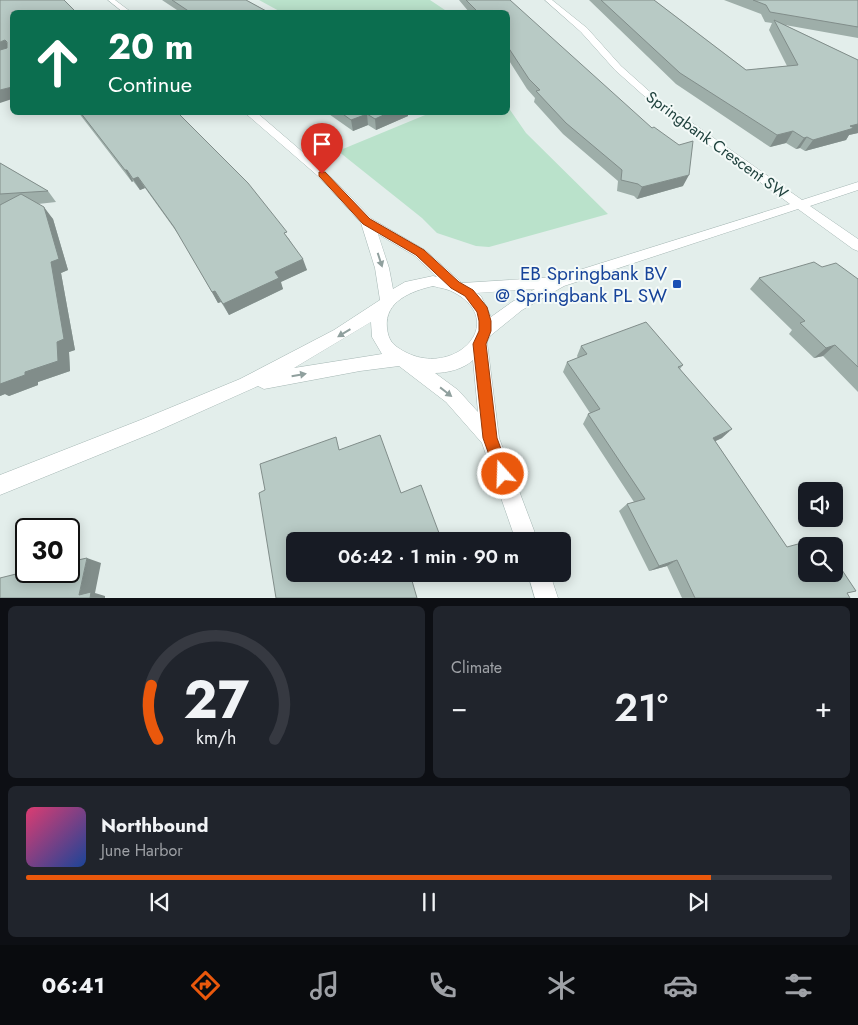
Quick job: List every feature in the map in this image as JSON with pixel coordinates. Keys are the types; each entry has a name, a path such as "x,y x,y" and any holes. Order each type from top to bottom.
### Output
{"street":[{"path":"111,0 124,10"},
{"name":"Springbank Crescent SW","path":"548,0 584,30 618,68 655,102 858,246"},
{"path":"253,115 322,174 367,222 420,253 458,287 477,301 485,321 482,338 490,438 524,532"},
{"path":"251,384 360,364 404,361 423,366 440,367 463,358 518,306 559,282 858,186"},
{"path":"367,222 382,268 386,303 378,316 378,328 382,340 389,350 452,396 490,438"},
{"path":"0,485 251,384 346,332 402,289 420,282 433,281 458,287 559,282"},
{"path":"542,582 547,598"}],"green space":[{"path":"259,0 430,0 445,10 277,10"},
{"path":"510,110 526,133 608,214 489,247 476,246 437,233 422,218 338,151 425,115 510,115"}],"building":[{"path":"0,0 64,0 74,10 10,10 10,88 0,90 0,50 7,48 7,42 5,40 0,42"},
{"path":"172,0 246,0 264,10 187,10"},
{"path":"466,0 510,0 652,128 654,127 679,145 693,141 689,175 642,187 638,184 621,180 622,170 566,123 536,91 540,90 529,79 510,50 510,10 476,10"},
{"path":"601,0 654,0 746,70 798,65 774,20 858,60 858,124 850,126 854,128 813,140 807,137 804,138 793,131 777,135 680,73"},
{"path":"753,0 858,0 858,27 770,12 766,5"},
{"path":"82,115 180,115 248,183 287,232 284,233 303,259 275,272 279,278 223,304 215,291 212,292 174,227 138,177 133,179"},
{"path":"344,115 364,115 351,120"},
{"path":"369,115 384,115 375,119"},
{"path":"0,163 48,191 0,194"},
{"path":"21,194 44,207 59,259 51,262 64,339 57,342 58,361 25,372 25,375 0,384 0,205"},
{"path":"814,262 822,267 836,263 858,279 858,367 835,345 826,348 800,323 805,321 759,278"},
{"path":"646,322 683,365 678,367 732,429 713,438 787,547 798,544 798,582 843,582 843,572 856,591 847,593 850,598 695,598 677,560 659,566 627,504 645,499 588,414 600,409 567,362 587,354 581,346"},
{"path":"380,435 401,493 421,485 439,532 286,532 286,582 412,582 417,598 276,598 259,493 265,490 260,464 336,437 339,450"},
{"path":"87,558 79,595 91,592 90,598 0,598 0,578 15,574 15,583 80,583 80,560"}],"place":[{"name":"EB Springbank BV @ Springbank PL SW","path":"677,284"}],"route":[{"path":"322,174 367,222 420,253 455,285 469,293 477,301 485,321 485,331 480,344 490,438 503,474"}]}
